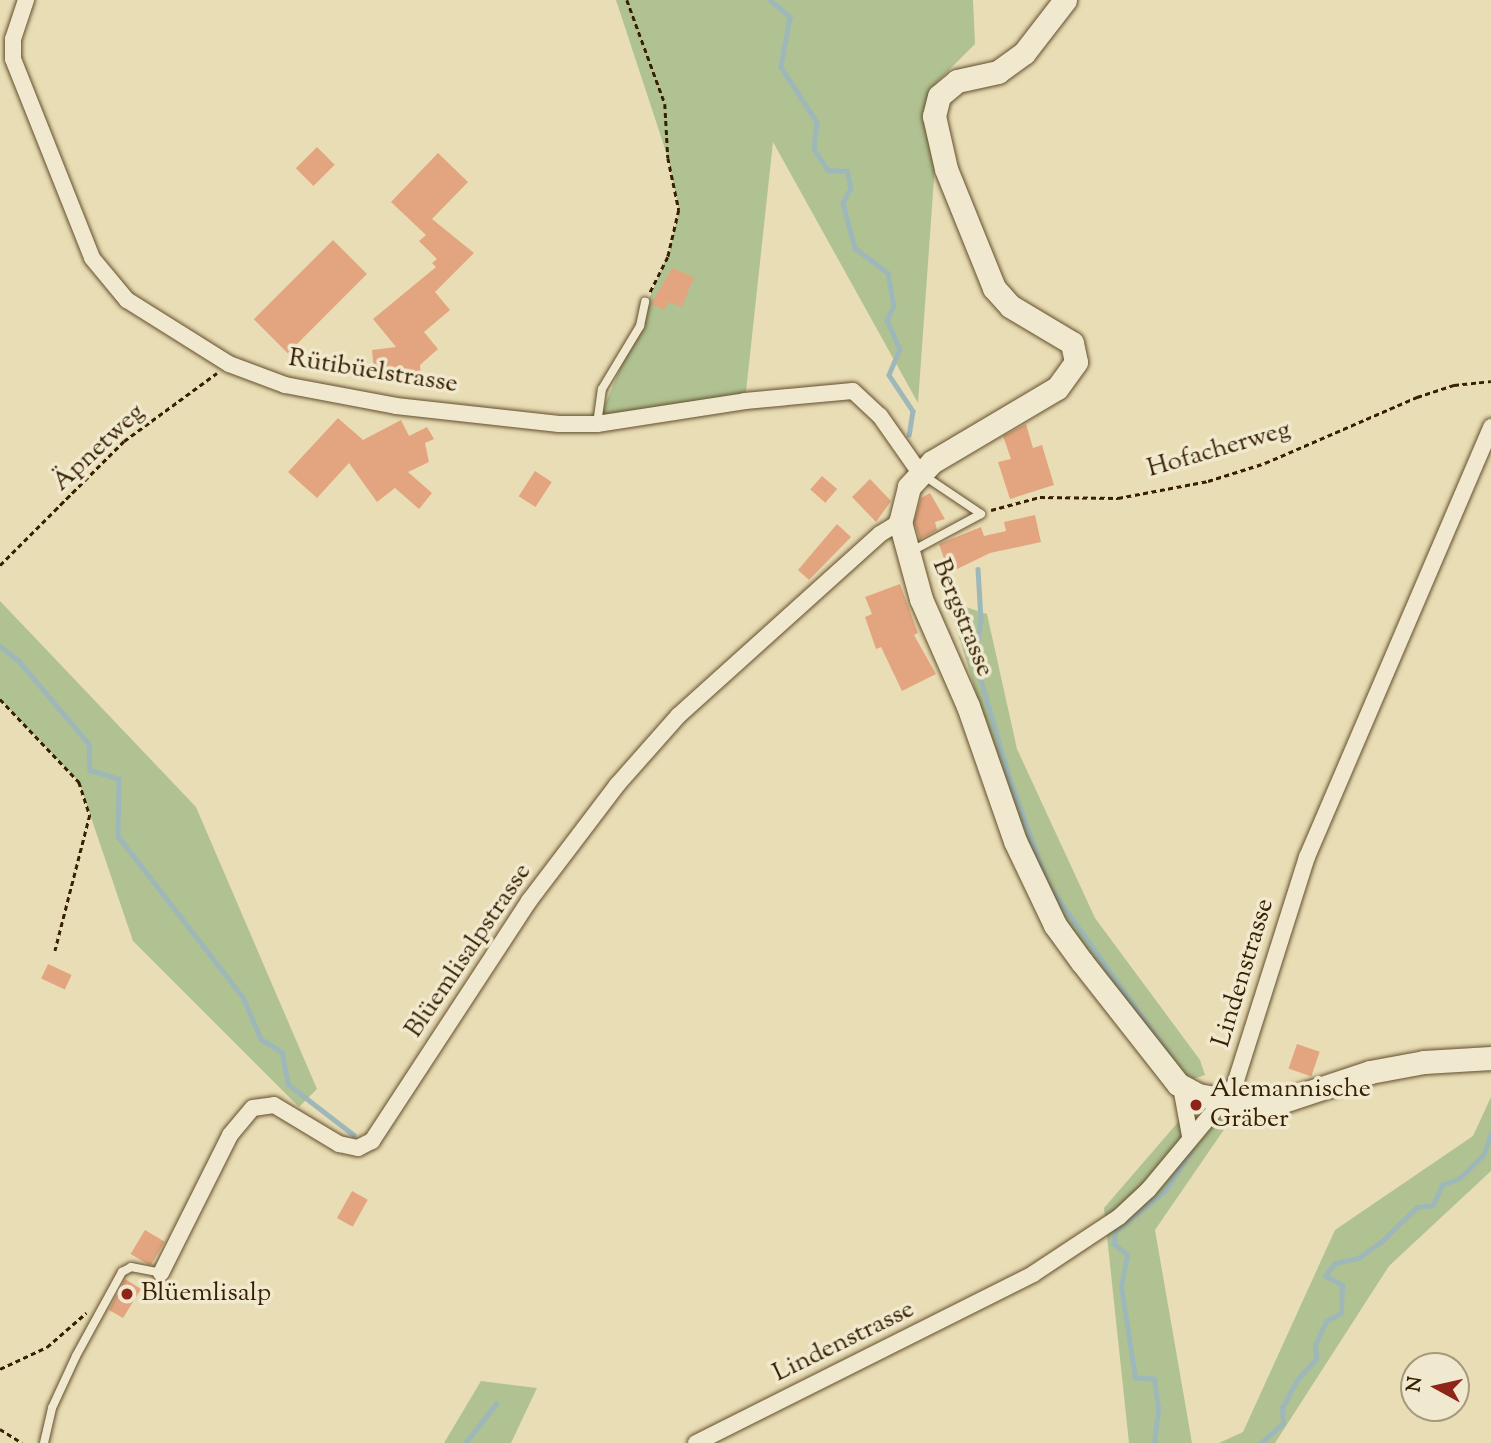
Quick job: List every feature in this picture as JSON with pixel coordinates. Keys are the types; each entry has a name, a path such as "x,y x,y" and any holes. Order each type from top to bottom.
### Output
{"street":[{"name":"Rütibüelstrasse","path":"26,0 13,39 13,58 92,258 127,300 229,364 285,385 396,406 559,424 597,424 745,401 853,391 880,416 920,473"},
{"name":"Bergstrasse","path":"1065,0 1024,53 998,72 957,81 939,96 934,116 946,169 994,288 1010,306 1072,343 1076,362 1057,388 947,452 920,473 909,487 900,522 906,554 968,706 1015,841 1055,925 1181,1087"},
{"name":"Lindenstrasse","path":"695,1443 1033,1274 1119,1217 1149,1189 1189,1136 1234,1087 1307,857 1491,427"},
{"name":"Blüemlisalpstrasse","path":"161,1273 230,1135 253,1108 274,1105 339,1144 358,1148 372,1141 529,901 617,785 678,716 880,534 900,522"},
{"path":"1189,1136 1181,1087 1222,1101 1265,1107 1370,1072 1424,1062 1491,1058"}],"lane":[{"path":"597,424 602,389 640,326 645,302"},
{"path":"906,554 982,514 920,473"},
{"name":"Blüemlisalpstrasse","path":"44,1443 52,1408 122,1272 131,1267 161,1273"}],"path":[{"path":"627,0 666,104 668,158 679,210 668,257 645,302"},
{"name":"Äpnetweg","path":"0,565 124,441 229,364"},
{"name":"Hofacherweg","path":"982,514 1040,497 1118,498 1208,481 1265,463 1417,397 1454,385 1491,381"},
{"path":"0,699 79,782 90,816 55,951"},
{"path":"0,1369 47,1347 73,1325"},
{"path":"0,1429 22,1443"}],"green space":[{"path":"616,0 973,0 975,44 929,90 936,151 918,403 773,142 745,401 597,424 670,249 679,210 668,158"},
{"path":"0,601 196,807 317,1089 299,1107 133,941 79,782 0,699"},
{"path":"948,601 987,614 1017,749 1095,918 1200,1060 1205,1075 1178,1084 1082,962 1026,857"},
{"path":"1491,1097 1491,1171 1389,1266 1275,1443 1219,1443 1243,1432 1335,1230 1473,1136"},
{"path":"1192,1106 1234,1115 1155,1230 1192,1443 1129,1443 1104,1208"},
{"path":"481,1381 537,1388 511,1443 444,1443"}],"building":[{"path":"317,147 335,165 313,186 296,168"},
{"path":"438,153 468,182 432,219 474,253 435,292 450,310 424,332 438,349 420,365 421,376 375,381 372,350 396,347 373,319 436,267 432,263 437,259 419,241 426,235 391,202"},
{"path":"333,240 367,274 288,353 254,319"},
{"path":"672,268 694,277 682,307 668,302 665,310 651,304"},
{"path":"338,418 363,440 401,420 409,436 427,427 434,439 425,443 429,462 408,472 432,493 419,509 395,488 377,502 349,463 317,498 288,472"},
{"path":"1026,424 1033,448 1042,445 1054,485 1010,499 998,462 1011,459 1003,436"},
{"path":"535,471 552,482 535,507 519,496"},
{"path":"822,476 837,489 825,503 810,490"},
{"path":"870,479 891,501 876,522 852,497"},
{"path":"930,493 945,519 935,522 937,530 920,539 914,522 921,498"},
{"path":"1035,515 1041,542 990,553 949,573 939,544 981,527 984,536 1006,531 1004,522"},
{"path":"837,524 851,537 809,580 798,570"},
{"path":"900,584 918,633 914,635 936,674 902,691 881,647 876,649 865,617 872,614 865,597"},
{"path":"48,964 72,975 65,989 41,979"},
{"path":"1297,1044 1320,1052 1311,1076 1289,1069"},
{"path":"352,1191 368,1200 353,1227 337,1218"},
{"path":"145,1230 165,1242 150,1266 131,1254"},
{"path":"125,1279 141,1289 123,1318 109,1310"}],"waterway":[{"path":"770,0 790,17 781,67 817,122 814,149 828,170 847,171 851,188 843,203 855,248 888,273 894,306 887,320 900,349 889,375 913,411 909,435"},
{"path":"978,569 981,620 975,659 1009,776 1047,883 1168,1053"},
{"path":"0,646 19,661 89,744 90,770 119,779 118,836 243,997 261,1039 282,1052 288,1084 354,1135"},
{"path":"1261,1443 1283,1423 1282,1408 1297,1380 1316,1359 1315,1345 1326,1321 1341,1313 1342,1285 1325,1276 1335,1263 1358,1258 1381,1242 1417,1207 1433,1205 1442,1185 1460,1178 1484,1154 1491,1133"},
{"path":"1154,1443 1158,1408 1154,1379 1135,1378 1121,1287 1127,1255 1114,1244 1115,1231 1165,1191 1192,1149"},
{"path":"465,1443 496,1404"}],"place":[{"name":"Alemannische Gräber","path":"1196,1105"},
{"name":"Blüemlisalp","path":"127,1294"}]}
